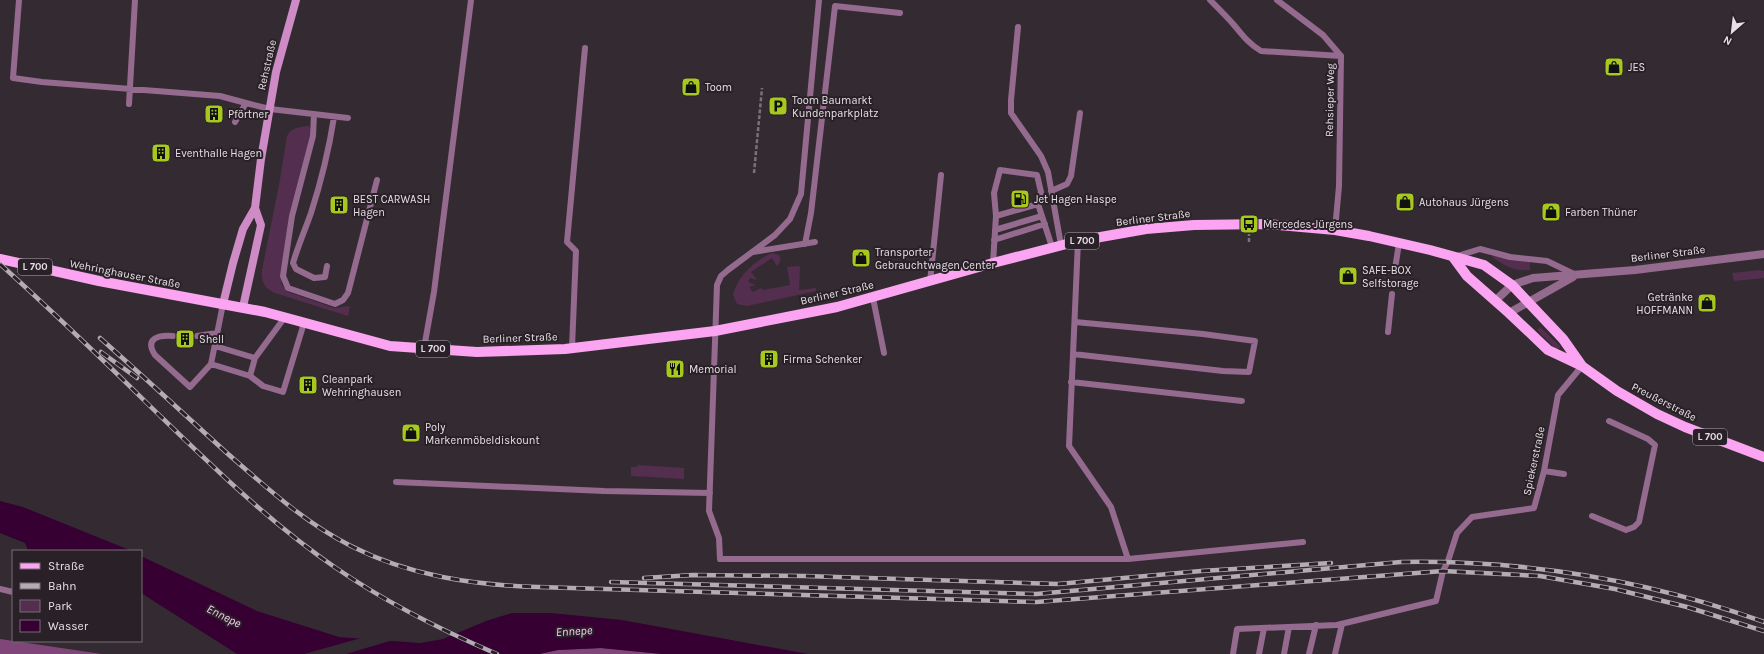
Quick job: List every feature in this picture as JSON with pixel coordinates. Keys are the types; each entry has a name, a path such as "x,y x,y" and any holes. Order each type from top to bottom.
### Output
{"main road":[{"name":"Berliner Straße","path":"223,304 243,307 284,317 390,346 477,352 572,348 715,331 814,312 873,298 1056,246 1146,229 1194,224 1268,224 1335,230 1399,243 1453,257 1473,260 1484,265 1512,285 1529,303"},
{"name":"L 700","path":"1453,257 1467,276 1510,313"},
{"name":"Wehringhauser Straße","path":"0,259 99,282 223,304"},
{"name":"Preußerstraße","path":"1529,303 1563,339 1582,366"},
{"name":"Preußerstraße","path":"1510,313 1548,350 1582,366 1618,391 1662,416 1685,427 1764,457"}],"street":[{"name":"Rehstraße","path":"223,304 243,229 255,208 261,160 276,72 296,0"},
{"name":"Rehstraße","path":"243,307 261,225 255,208"},
{"name":"Berliner Straße","path":"1496,300 1512,285 1533,278 1672,266 1764,254"},
{"name":"Berliner Straße","path":"1510,313 1576,275"}],"lane":[{"path":"20,0 13,78 42,82 103,84 130,89 220,96 270,109 348,118"},
{"path":"129,104 136,0"},
{"path":"424,348 434,292 471,0"},
{"path":"820,0 801,194 790,219 775,235 721,276 717,285 709,510 720,538 720,559 1128,559 1303,542"},
{"path":"1210,0 1235,26 1243,38 1251,46 1261,52 1341,56"},
{"name":"Rehsieper Weg","path":"1277,0 1323,35 1341,56 1339,186 1335,230"},
{"path":"805,244 811,213 835,6 900,13"},
{"path":"1018,27 1011,113 1041,156 1048,172 1056,246"},
{"path":"572,348 576,252 567,242 585,48"},
{"path":"235,122 246,102"},
{"path":"1051,191 1067,184 1071,176 1080,112"},
{"path":"314,114 313,136 292,216 283,276 288,288 335,304 343,300 348,293 377,180"},
{"path":"327,266 325,277 314,278 296,269 293,263 310,214 331,134 334,116"},
{"path":"993,263 996,216 994,192 1000,170 1037,175 1041,192 1038,204 1045,224 1056,246"},
{"path":"930,282 941,174"},
{"path":"996,216 1038,204"},
{"path":"995,230 1042,216"},
{"path":"994,240 1045,224"},
{"path":"752,252 815,242"},
{"path":"1078,242 1069,446 1111,507 1128,559"},
{"path":"1395,269 1399,243"},
{"path":"1453,257 1480,249 1510,257 1547,261 1576,275"},
{"path":"1388,332 1392,294"},
{"path":"873,298 884,353"},
{"path":"173,336 162,335 155,338 151,344 151,350 154,355 190,387 211,364 223,304"},
{"path":"250,376 255,358 284,317"},
{"path":"1073,354 1223,371 1249,372 1255,341 1203,334 1075,322"},
{"path":"211,364 250,376 263,386 283,392 304,323"},
{"path":"197,336 217,333"},
{"path":"215,346 255,358"},
{"name":"Spiekerstraße","path":"1342,624 1436,601 1443,571 1448,561 1457,533 1472,517 1534,508 1544,471 1558,395 1582,366"},
{"path":"1071,382 1242,401"},
{"path":"1592,516 1626,530 1634,527 1639,522 1655,445 1648,439 1609,421"},
{"path":"1544,471 1564,474"},
{"path":"396,482 604,491 710,493"},
{"path":"0,589 12,592"},
{"path":"1233,654 1237,629 1342,624 1335,654"},
{"path":"1310,654 1316,626"},
{"path":"1284,654 1289,627"},
{"path":"1259,654 1264,628"}],"path":[{"path":"754,173 756,132 762,88"}],"green space":[{"path":"309,126 311,133 290,212 281,284 288,292 334,308 350,306 348,316 275,293 266,287 262,278 262,270 287,136 294,129"},
{"path":"772,253 779,255 780,262 777,266 772,258 751,272 757,280 750,278 748,282 756,285 749,287 753,292 761,288 763,290 790,285 787,267 800,266 799,290 816,288 816,291 747,306 737,304 733,295 738,282 753,265"},
{"path":"1492,257 1530,262 1530,270 1519,270 1510,267 1496,260"},
{"path":"1760,270 1764,271 1764,278 1734,281 1732,273"},
{"path":"1540,327 1560,346 1560,348 1556,349 1537,330"},
{"path":"637,465 684,468 684,479 631,476 631,467 637,467"}],"shaded area":[{"path":"0,639 12,642 102,654 0,654"},
{"path":"601,648 662,654 539,654 558,650"}],"water":[{"path":"0,501 23,507 130,550 28,550 25,543 0,533"},
{"name":"Ennepe","path":"142,556 257,611 339,637 420,643 443,639 486,621 512,613 551,613 622,620 808,654 662,654 601,648 558,650 539,654 237,654 142,594"}],"pier":[{"path":"365,637 393,640 346,654 304,654"}],"railway":[{"path":"0,264 219,472 264,513 312,551 375,593 435,625 497,654"},
{"path":"100,338 228,454 286,504 318,527 351,546 373,556 396,565 442,577 514,586 1036,602 1443,571 1540,576 1615,589 1687,607 1764,631"},
{"path":"101,352 137,378"},
{"path":"611,582 1036,594 1401,562 1447,562 1539,569 1631,584 1720,607 1764,622"},
{"path":"644,578 693,575 805,576 1058,584 1201,571 1331,563"}],"place":[{"name":"JES","path":"1614,67"},
{"name":"Toom","path":"691,87"},
{"name":"Toom Baumarkt Kundenparkplatz","path":"778,106"},
{"name":"Pförtner","path":"214,114"},
{"name":"Eventhalle Hagen","path":"161,153"},
{"name":"Jet Hagen Haspe","path":"1020,199"},
{"name":"Autohaus Jürgens","path":"1405,202"},
{"name":"BEST CARWASH Hagen","path":"339,205"},
{"name":"Farben Thüner","path":"1551,212"},
{"name":"Mercedes Jürgens","path":"1249,224"},
{"name":"Transporter Gebrauchtwagen Center","path":"861,258"},
{"name":"SAFE-BOX Selfstorage","path":"1348,276"},
{"name":"Getränke HOFFMANN","path":"1707,303"},
{"name":"Shell","path":"185,339"},
{"name":"Firma Schenker","path":"769,359"},
{"name":"Memorial","path":"675,369"},
{"name":"Cleanpark Wehringhausen","path":"308,385"},
{"name":"Poly Markenmöbeldiskount","path":"411,433"}]}
